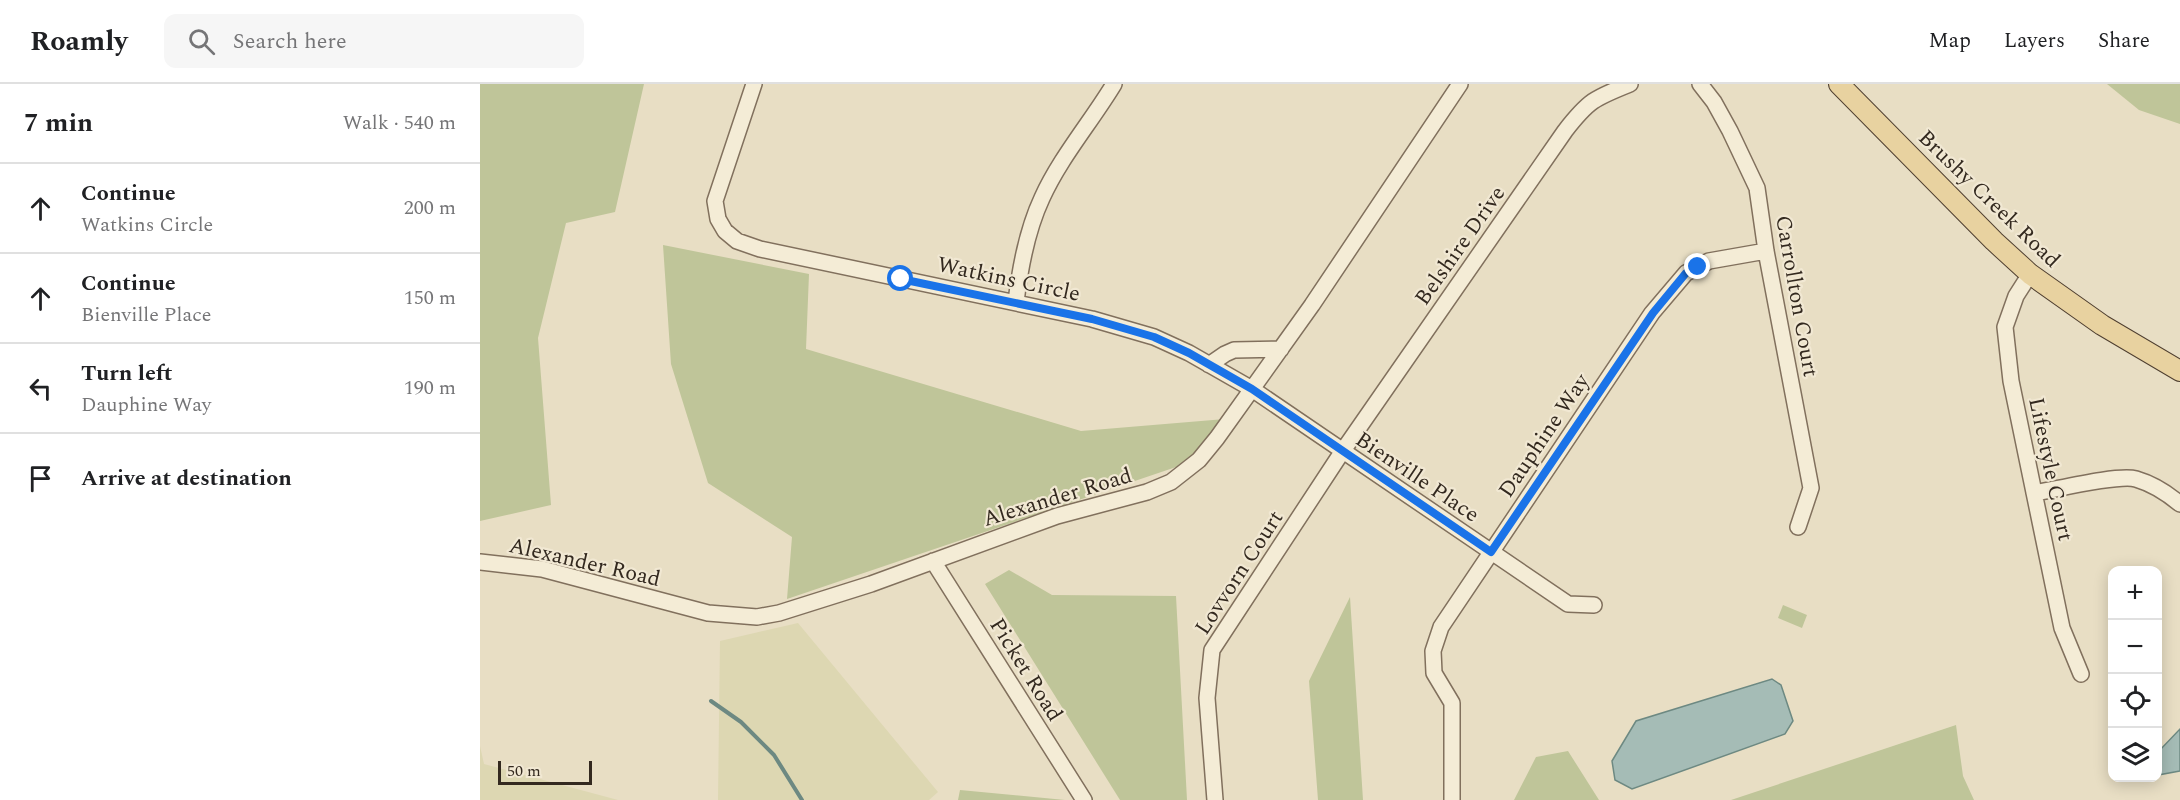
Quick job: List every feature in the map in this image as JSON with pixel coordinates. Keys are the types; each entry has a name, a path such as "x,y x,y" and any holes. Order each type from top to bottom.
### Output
{"main road":[{"name":"Brushy Creek Road","path":"1839,84 1994,241 2030,274 2102,325 2180,371"}],"street":[{"name":"Watkins Circle","path":"754,84 715,201 718,219 732,238 760,249 1016,302 1092,319 1154,337 1209,364 1252,389"},
{"name":"Alexander Road","path":"480,562 542,569 708,613 757,617 779,613 860,588 1057,516 1147,492 1171,482 1200,460 1252,389 1312,305 1460,84"},
{"name":"Belshire Drive","path":"1342,452 1571,123 1595,98 1630,84"},
{"name":"Carrollton Court","path":"1700,84 1714,102 1730,131 1757,188 1766,251 1811,488 1798,527"},
{"path":"1016,302 1029,236 1041,198 1108,86"},
{"name":"Dauphine Way","path":"1452,800 1452,703 1434,674 1433,651 1441,627 1653,313 1686,273 1709,261 1766,251"},
{"name":"Lifestyle Court","path":"2030,274 2016,296 2006,327 2011,381 2062,628 2080,674"},
{"path":"1209,364 1234,350 1281,349"},
{"name":"Bienville Place","path":"1252,389 1568,604 1594,605"},
{"name":"Lovvorn Court","path":"1215,800 1207,698 1212,650 1342,452"},
{"path":"2034,493 2133,478 2165,492 2180,504"},
{"name":"Picket Road","path":"933,561 1084,800"}],"shaded area":[{"path":"798,623 938,792 929,800 718,800 720,641"},
{"path":"480,746 484,764 618,800 480,800"}],"green space":[{"path":"480,84 644,84 615,212 566,223 538,338 551,505 480,521"},
{"path":"2107,84 2180,84 2180,124 2139,110"},
{"path":"663,245 809,274 806,349 1081,431 1237,418 1179,466 787,599 792,537 708,483 671,364"},
{"path":"1009,570 1052,595 1176,596 1187,800 1120,800 985,584"},
{"path":"1350,597 1363,800 1318,800 1309,681"},
{"path":"1783,605 1807,615 1802,628 1778,618"},
{"path":"1956,725 1963,776 1974,800 1731,800"},
{"path":"1568,751 1599,800 1514,800 1536,757"},
{"path":"960,790 1065,800 958,800"}],"water":[{"path":"1772,679 1781,685 1793,721 1785,734 1632,789 1615,780 1612,761 1636,721"},
{"path":"2180,729 2180,771 2162,774 2162,748"}],"waterway":[{"path":"711,701 741,722 774,755 802,800"}],"route":[{"path":"901,279 1092,319 1154,337 1189,353 1252,389 1491,552 1653,313 1686,273 1698,267"}]}
